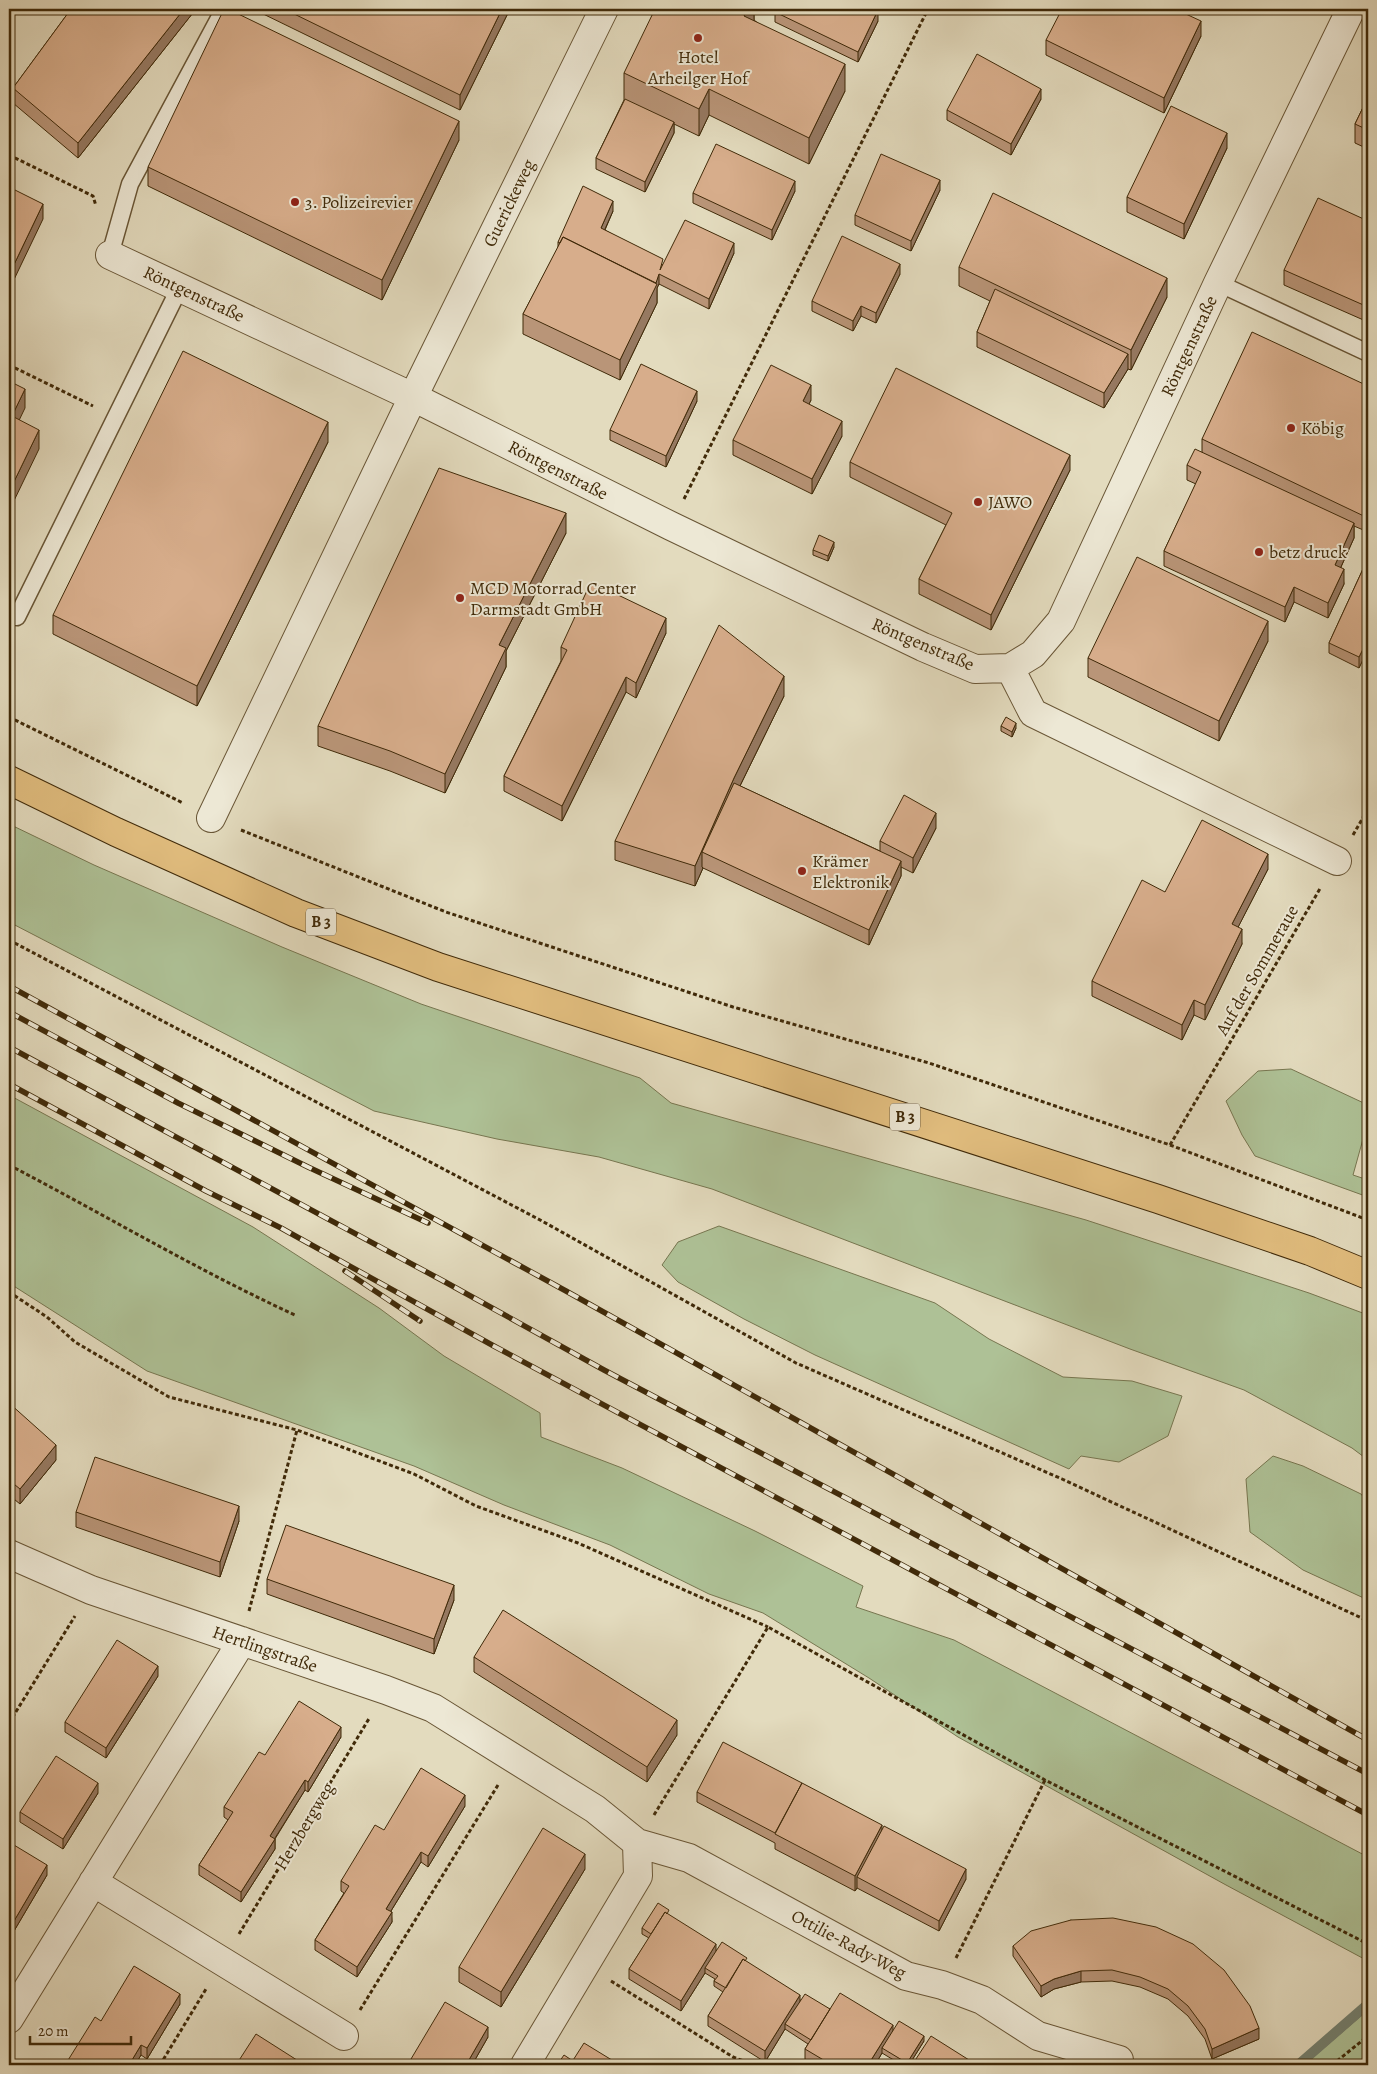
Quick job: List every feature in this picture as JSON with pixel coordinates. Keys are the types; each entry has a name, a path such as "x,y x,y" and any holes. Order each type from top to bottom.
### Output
{"main road":[{"name":"B 3","path":"9,780 116,832 296,912 438,967 1158,1199 1310,1251 1368,1276"}],"street":[{"name":"Guerickeweg","path":"211,818 604,9"},
{"name":"Röntgenstraße","path":"110,255 414,397 670,526 923,647 975,669 1010,668 1033,654 1061,621 1218,283 1351,9"},
{"path":"1010,668 1033,713 1337,861"},
{"name":"Hertlingstraße","path":"9,1554 91,1590 386,1690 433,1708 595,1810 637,1843"},
{"path":"9,2020 242,1641"},
{"path":"525,2065 638,1876 637,1843"},
{"name":"Ottilie-Rady-Weg","path":"637,1843 689,1858 906,1976 942,1985 982,2000 1038,2036 1119,2060"},
{"path":"93,1882 344,2036"}],"lane":[{"path":"110,255 130,184 224,9"},
{"path":"1218,283 1368,353"},
{"path":"17,617 180,288"}],"path":[{"path":"670,526 928,9"},
{"path":"9,155 93,196 110,255"},
{"path":"9,365 116,417"},
{"path":"9,716 211,818 446,912 732,1007 929,1063 1170,1146 1368,1220"},
{"name":"Auf der Sommeraue","path":"1170,1146 1368,809"},
{"path":"9,940 542,1221 796,1363 1062,1479 1368,1621"},
{"path":"9,1166 88,1206 237,1288 295,1315"},
{"path":"9,1292 47,1317 74,1342 169,1397 297,1430 414,1474 476,1506 578,1543 768,1627 1046,1780 1368,1944"},
{"path":"242,1641 297,1430"},
{"path":"9,1723 91,1590"},
{"path":"637,1843 768,1627"},
{"name":"Herzbergweg","path":"160,2065 386,1690"},
{"path":"344,2036 514,1759"},
{"path":"942,1985 1046,1780"},
{"path":"585,1965 733,2057 754,2065"},
{"path":"1332,2065 1368,2036"}],"green space":[{"path":"9,824 94,865 282,947 421,1004 640,1078 671,1103 1086,1220 1309,1293 1368,1315 1368,1460 1352,1448 1244,1390 1130,1349 712,1189 599,1157 497,1139 374,1111 9,922"},
{"path":"1291,1069 1368,1105 1368,1121 1353,1175 1368,1180 1368,1197 1255,1156 1242,1135 1226,1101 1258,1071"},
{"path":"9,1095 253,1227 379,1308 444,1356 540,1413 541,1437 622,1468 755,1531 863,1586 856,1607 954,1640 1368,1857 1368,1961 958,1737 869,1678 763,1613 709,1594 610,1545 504,1505 414,1466 147,1371 9,1283"},
{"path":"719,1226 935,1303 989,1339 1063,1377 1132,1381 1182,1396 1168,1436 1119,1462 1081,1456 1069,1469 815,1355 744,1319 678,1282 662,1265 678,1242"},
{"path":"1273,1456 1303,1466 1361,1494 1368,1503 1368,1600 1303,1570 1250,1532 1246,1479"},
{"path":"1368,2010 1368,2065 1304,2065"}],"building":[{"path":"71,9 184,9 78,143 13,88"},
{"path":"224,9 228,9 459,121 382,280 148,167"},
{"path":"284,9 502,9 460,95"},
{"path":"655,9 748,9 744,16 845,64 809,138 709,89 699,109 624,73"},
{"path":"777,9 878,10 858,52 775,12"},
{"path":"1062,9 1175,9 1201,21 1164,98 1046,40"},
{"path":"977,54 1041,89 1011,144 947,110"},
{"path":"1368,97 1368,130 1355,124"},
{"path":"625,99 674,122 645,182 596,158"},
{"path":"1171,106 1227,133 1184,224 1127,197"},
{"path":"716,144 795,181 772,230 693,193"},
{"path":"881,154 940,180 911,241 855,215"},
{"path":"583,186 613,201 601,228 663,259 660,270 685,220 734,243 709,299 659,274 656,283 563,237 560,243 558,242"},
{"path":"9,187 43,204 9,275"},
{"path":"993,193 1167,278 1131,350 959,267"},
{"path":"1318,198 1368,221 1368,307 1284,270"},
{"path":"842,236 900,264 876,313 861,306 853,321 812,301"},
{"path":"563,237 657,284 620,360 523,314"},
{"path":"995,289 1128,354 1104,393 977,332"},
{"name":"Köbig","path":"1252,332 1368,386 1368,518 1202,439"},
{"path":"183,351 328,422 197,686 53,615"},
{"path":"641,364 697,391 666,456 610,430"},
{"path":"771,365 811,385 803,401 842,421 812,479 733,440"},
{"name":"JAWO","path":"896,368 1070,455 991,615 919,579 952,513 850,462"},
{"path":"9,381 25,389 12,416 39,430 9,492"},
{"name":"betz druck","path":"1195,449 1354,523 1335,565 1344,569 1328,603 1294,587 1285,607 1164,551 1201,472 1187,465"},
{"name":"MCD Motorrad Center Darmstadt GmbH","path":"439,468 566,513 499,645 506,648 445,774 390,751 318,726"},
{"path":"819,535 834,542 828,556 813,550"},
{"path":"1137,557 1268,621 1219,721 1088,658"},
{"path":"1368,558 1368,639 1359,657 1329,643"},
{"path":"591,582 666,618 636,683 626,677 562,806 504,776 567,650 561,647"},
{"path":"719,625 784,676 734,778 695,866 615,841"},
{"path":"1006,717 1016,723 1012,732 1001,726"},
{"name":"Krämer Elektronik","path":"734,783 901,861 869,930 702,852"},
{"path":"904,795 936,813 913,858 880,841"},
{"path":"1202,820 1268,854 1232,924 1242,929 1205,1005 1194,1000 1182,1025 1092,981 1142,880 1165,892"},
{"path":"9,1403 56,1445 20,1489 9,1480"},
{"path":"95,1457 239,1506 220,1562 76,1512"},
{"path":"286,1525 454,1585 434,1639 267,1579"},
{"path":"503,1610 677,1720 647,1767 474,1657"},
{"path":"117,1640 158,1666 106,1748 65,1722"},
{"path":"299,1701 341,1727 308,1782 305,1780 270,1836 275,1839 241,1892 199,1865 233,1812 224,1807 259,1752 265,1755"},
{"path":"723,1742 802,1783 775,1833 697,1792"},
{"path":"56,1756 98,1783 63,1839 20,1812"},
{"path":"421,1768 465,1795 428,1856 421,1852 386,1909 392,1912 357,1967 315,1940 349,1886 341,1881 375,1825 384,1830"},
{"path":"802,1783 882,1825 855,1876 775,1834"},
{"path":"884,1826 966,1869 939,1921 857,1877"},
{"path":"543,1828 585,1854 501,1992 459,1967"},
{"path":"9,1842 47,1865 14,1921 9,1918"},
{"path":"658,1903 669,1910 667,1914 665,1912 651,1934 642,1928"},
{"path":"665,1912 716,1944 681,2001 629,1969"},
{"path":"1113,1918 1156,1927 1193,1944 1224,1970 1250,2006 1259,2028 1212,2049 1205,2029 1188,2006 1168,1989 1140,1977 1112,1970 1081,1971 1054,1979 1041,1986 1013,1946 1031,1931 1071,1920"},
{"path":"722,1942 747,1958 745,1961 743,1959 726,1988 714,1981 718,1976 705,1968"},
{"path":"743,1959 800,1995 765,2051 708,2016"},
{"path":"134,1966 180,1994 147,2048 141,2045 129,2065 65,2065 95,2017 101,2021"},
{"path":"840,1993 893,2025 868,2065 832,2065 805,2049"},
{"path":"805,1994 830,2009 811,2040 785,2024"},
{"path":"445,2002 488,2027 466,2065 422,2065 411,2059"},
{"path":"899,2021 924,2036 907,2063 882,2048"},
{"path":"256,2034 300,2062 299,2065 236,2065"},
{"path":"931,2036 977,2065 912,2065"},
{"path":"584,2043 620,2065 570,2065"},
{"path":"564,2055 573,2061 570,2065 557,2065"}],"waterway":[{"path":"1298,2065 1368,2004"}],"railway":[{"path":"9,986 566,1291 1368,1740"},
{"path":"9,1012 178,1103 428,1223"},
{"path":"9,1047 447,1283 604,1370 1368,1774"},
{"path":"9,1084 206,1191 281,1228 492,1345 1368,1815"},
{"path":"345,1271 420,1321"}],"place":[{"name":"Hotel Arheilger Hof","path":"698,38"},
{"name":"3. Polizeirevier","path":"295,202"},
{"name":"Köbig","path":"1291,428"},
{"name":"JAWO","path":"978,502"},
{"name":"betz druck","path":"1259,552"},
{"name":"MCD Motorrad Center Darmstadt GmbH","path":"460,598"},
{"name":"Krämer Elektronik","path":"802,871"}]}
